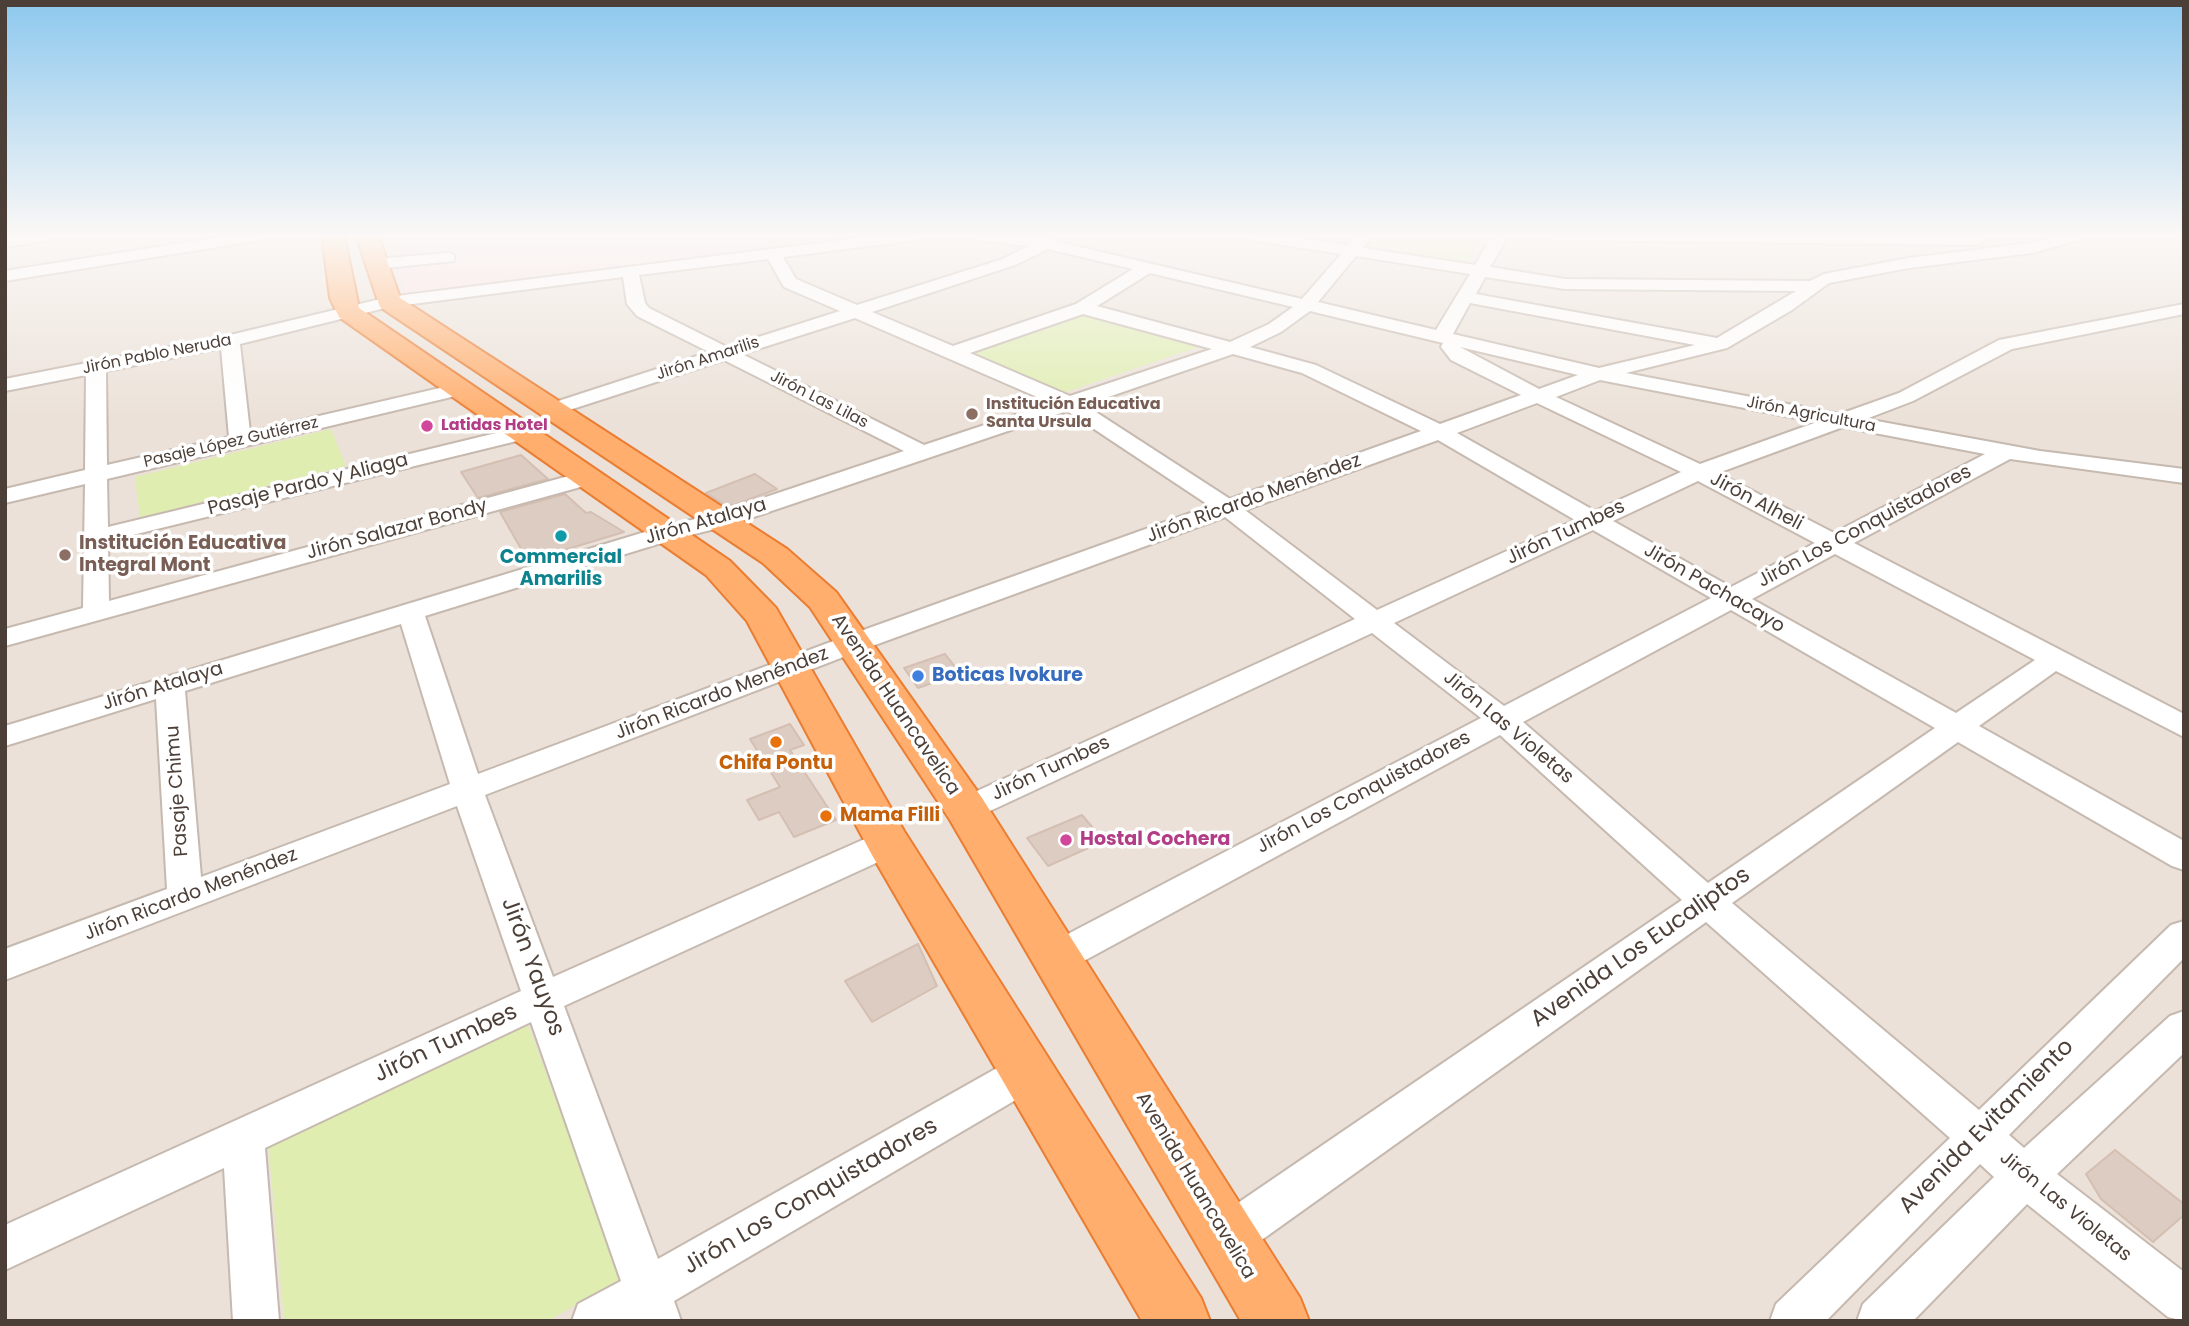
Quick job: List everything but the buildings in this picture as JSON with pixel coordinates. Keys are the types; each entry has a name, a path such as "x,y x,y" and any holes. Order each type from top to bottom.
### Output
{"highway":[{"path":"342,297 348,312"},
{"path":"386,297 389,302"},
{"name":"Avenida Huancavelica","path":"389,302 536,422 587,478 718,568 764,616 888,843 1178,1321"},
{"name":"Avenida Huancavelica","path":"348,312 457,390 536,422 719,521 775,556 823,600 966,808 1277,1321"}],"street":[{"name":"Jirón Pablo Neruda","path":"5,385 230,341 389,302 429,297"},
{"name":"Jirón Las Lilas","path":"635,297 636,304 643,312 922,452"},
{"name":"Jirón Las Violetas","path":"823,297 1069,403 1228,508 1502,720 1707,902 2025,1176 2184,1301"},
{"name":"Jirón Amarilis","path":"536,422 726,353 900,297"},
{"path":"952,353 1082,308 1100,297"},
{"name":"Jirón Agricultura","path":"1264,297 1600,374 2006,452 2184,476"},
{"name":"Jirón Atalaya","path":"5,736 667,533 719,521 1233,348 1275,328 1305,307 1314,297"},
{"path":"1441,338 1465,297 1720,344"},
{"name":"Jirón Ricardo Menéndez","path":"5,965 853,643 1600,374 1720,344 1799,297"},
{"name":"Jirón Pachacayo","path":"1082,308 1328,376 1440,432 2184,857"},
{"name":"Jirón Tumbes","path":"966,808 1699,472 1906,397 2006,344 2184,309"},
{"name":"Jirón Alheli","path":"1441,338 1458,356 1699,472 2184,727"},
{"path":"230,341 240,441"},
{"path":"96,367 96,613"},
{"name":"Pasaje López Gutiérrez","path":"5,496 457,390"},
{"name":"Pasaje Pardo y Aliaga","path":"96,537 536,422"},
{"name":"Jirón Los Conquistadores","path":"1056,957 2006,452"},
{"name":"Jirón Salazar Bondy","path":"5,638 587,478"},
{"name":"Jirón Yauyos","path":"410,611 467,789 652,1306"},
{"name":"Avenida Los Eucaliptos","path":"1226,1238 2055,659"},
{"name":"Pasaje Chimu","path":"170,685 186,897"},
{"name":"Jirón Tumbes","path":"5,1248 544,998 888,843"},
{"name":"Avenida Evitamiento","path":"1793,1321 1978,1135 2184,935"},
{"path":"1880,1321 2025,1176 2184,1028"},
{"name":"Jirón Los Conquistadores","path":"595,1321 652,1306 1027,1072"},
{"path":"243,1138 256,1321"}],"shaded area":[{"path":"5,297 2184,297 2184,1321 5,1321"}],"green space":[{"path":"1084,313 1207,344 1063,393 967,351"},
{"path":"331,429 346,466 140,518 135,477"},
{"path":"528,1025 623,1278 548,1321 284,1321 268,1141"}],"place":[{"name":"Institución Educativa Santa Ursula","path":"972,414"},
{"name":"Latidas Hotel","path":"427,426"},
{"name":"Commercial Amarilis","path":"561,536"},
{"name":"Institución Educativa Integral Mont","path":"65,555"},
{"name":"Boticas Ivokure","path":"918,676"},
{"name":"Chifa Pontu","path":"776,742"},
{"name":"Mama Filli","path":"826,816"},
{"name":"Hostal Cochera","path":"1066,840"}]}
